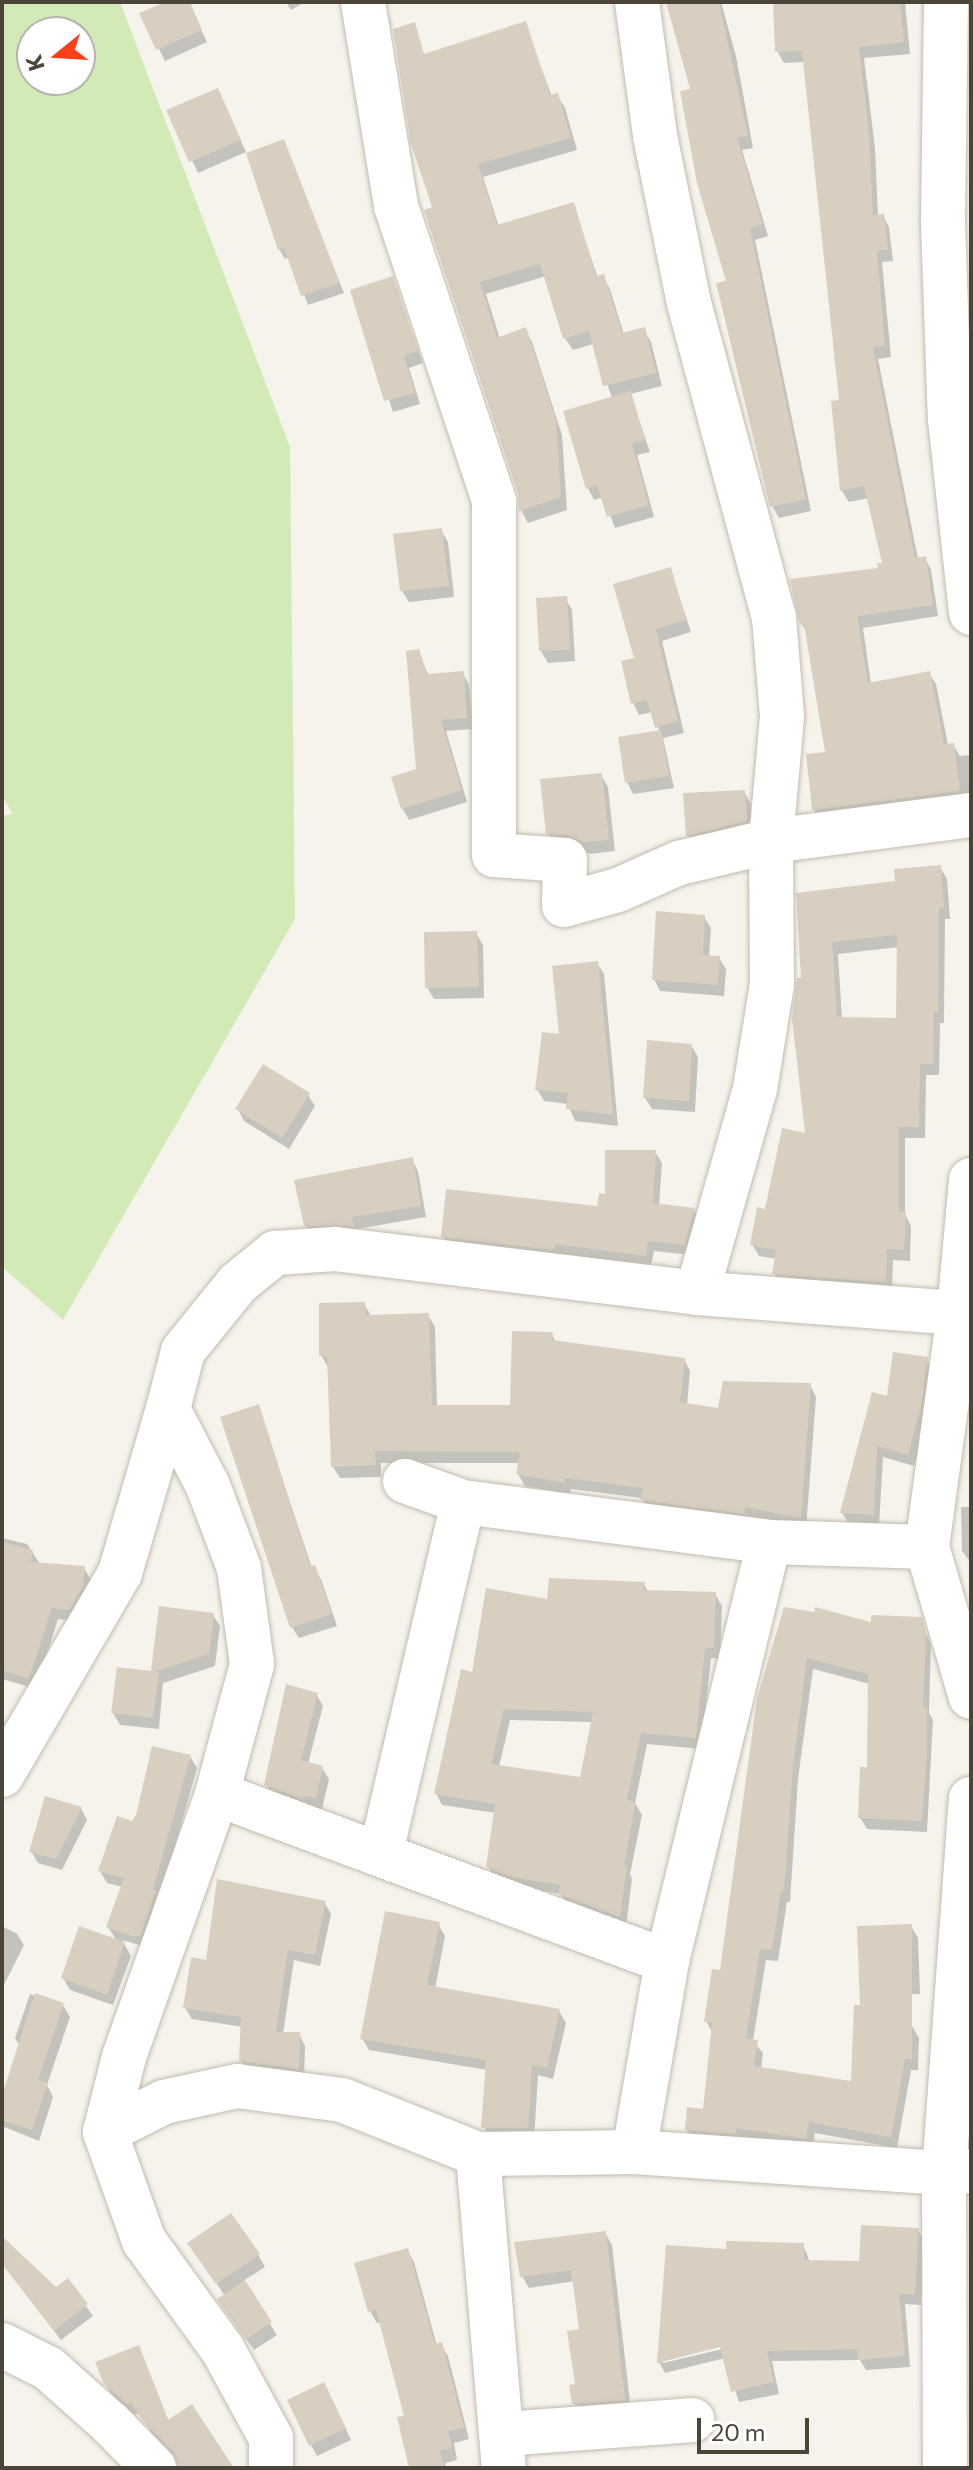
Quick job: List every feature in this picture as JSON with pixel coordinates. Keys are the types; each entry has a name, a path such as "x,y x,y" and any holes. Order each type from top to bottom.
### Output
{"street":[{"path":"363,2 396,206 494,501 494,855 565,860 564,905 618,890 679,863 771,841 971,815"},
{"path":"637,2 655,136 689,303 774,617 782,717 771,841 769,999 755,1089 697,1293"},
{"path":"946,2 943,223 950,419 971,613"},
{"path":"971,1180 959,1313 927,1547 971,1697"},
{"path":"2,1775 120,1573 183,1351 238,1283 275,1253 335,1249 697,1293 959,1313"},
{"path":"168,1409 208,1486 239,1568 252,1664 217,1794 124,2057 105,2132 144,2241 223,2350 271,2438 271,2468"},
{"path":"405,1481 463,1502 769,1542 927,1547"},
{"path":"381,1852 463,1502"},
{"path":"634,2152 667,1961 769,1542"},
{"path":"217,1794 381,1852 667,1961"},
{"path":"945,2468 971,1799"},
{"path":"105,2132 164,2102 237,2086 342,2100 478,2154 634,2152 957,2172"},
{"path":"478,2154 504,2451 692,2420"},
{"path":"2,2345 48,2368 110,2423 154,2468"}],"green space":[{"path":"2,2 120,2 290,447 295,919 63,1320 2,1267 2,816 13,814 2,796"}],"building":[{"path":"165,2 190,2 202,30 156,50 139,13"},
{"path":"666,2 719,2 748,136 737,138 763,224 750,228 806,499 770,507 716,283 726,281 697,183 680,91 690,89"},
{"path":"773,2 900,2 904,42 859,47 869,134 873,215 884,214 888,249 877,251 885,346 873,347 915,558 926,556 933,605 857,616 868,683 930,671 944,744 954,743 960,791 812,810 806,754 825,752 804,624 800,625 790,579 878,568 877,563 882,563 864,486 840,491 831,401 839,400 802,51 775,52"},
{"path":"526,21 550,95 558,93 571,138 478,164 497,225 574,202 596,276 604,274 622,333 645,327 656,373 603,386 589,331 563,339 540,264 480,282 497,338 526,327 556,420 561,497 519,511 518,493 424,210 432,207 411,144 393,29 415,22 424,54"},
{"path":"218,88 241,140 189,162 166,110"},
{"path":"284,139 340,283 301,296 284,248 278,250 246,153"},
{"path":"393,276 418,351 404,356 415,393 384,401 350,290"},
{"path":"631,391 645,440 632,444 649,505 607,517 597,485 586,489 563,411"},
{"path":"442,528 449,586 400,591 393,534"},
{"path":"671,567 686,620 656,629 678,721 655,728 647,700 631,704 621,661 634,658 613,584"},
{"path":"567,596 570,650 539,651 536,598"},
{"path":"419,649 427,674 464,671 467,718 441,720 462,790 401,809 391,777 416,769 406,651"},
{"path":"661,730 669,776 625,783 618,737"},
{"path":"602,773 609,840 582,842 568,835 546,834 540,779"},
{"path":"745,790 747,821 686,836 683,793"},
{"path":"941,865 944,907 939,908 938,1012 934,1012 933,1064 920,1064 919,1127 899,1127 899,1212 906,1212 904,1250 887,1249 886,1282 772,1274 776,1250 750,1245 757,1207 765,1209 782,1128 805,1133 792,1018 797,978 801,978 796,893 895,881 894,869","holes":["897,935 896,1018 837,1017 832,942"]},
{"path":"656,911 705,915 703,955 720,956 718,985 652,980"},
{"path":"477,931 479,987 425,988 424,932"},
{"path":"598,961 613,1115 566,1109 568,1093 535,1090 542,1032 559,1034 552,966"},
{"path":"647,1040 692,1044 689,1101 643,1098"},
{"path":"263,1064 310,1093 282,1138 235,1109"},
{"path":"605,1150 656,1150 653,1203 695,1208 685,1245 648,1241 646,1256 555,1244 554,1250 441,1237 446,1189 597,1206 599,1193 605,1194"},
{"path":"413,1157 421,1206 352,1217 354,1226 304,1226 294,1180"},
{"path":"365,1302 366,1315 429,1313 432,1405 510,1405 512,1331 553,1332 552,1340 685,1358 680,1402 718,1408 723,1381 811,1383 801,1518 745,1507 744,1514 640,1500 643,1488 565,1478 564,1483 516,1474 520,1452 375,1451 376,1465 331,1467 327,1356 319,1356 319,1303"},
{"path":"893,1352 928,1357 921,1407 908,1455 877,1446 874,1515 840,1513 872,1392 887,1396"},
{"path":"259,1404 310,1566 315,1565 332,1614 290,1628 220,1417"},
{"path":"2,1542 33,1550 31,1562 85,1566 83,1586 70,1610 52,1608 29,1679 2,1670"},
{"path":"549,1578 645,1582 644,1590 716,1592 714,1648 705,1648 696,1738 641,1733 627,1800 636,1802 624,1865 627,1866 620,1917 559,1894 560,1885 512,1877 486,1867 495,1804 434,1794 461,1669 472,1672 486,1588 547,1599","holes":["504,1709 593,1712 580,1777 491,1764"]},
{"path":"159,1606 214,1613 209,1654 154,1672 159,1672 153,1718 111,1713 117,1667 151,1671"},
{"path":"784,1607 814,1612 815,1607 871,1622 871,1615 922,1617 926,1632 923,1707 927,1707 927,1754 922,1821 858,1818 860,1767 867,1767 868,1674 807,1658 793,1766 784,1891 781,1891 772,1950 760,1949 746,2038 758,2040 754,2066 851,2081 854,2005 860,2005 857,1926 912,1924 912,2059 905,2059 891,2137 809,2122 806,2139 736,2128 736,2134 685,2130 687,2107 703,2109 712,2023 704,2022 712,1969 720,1970 757,1698"},
{"path":"286,1684 318,1693 301,1760 323,1766 316,1798 304,1796 303,1799 264,1785"},
{"path":"152,1746 191,1755 153,1889 156,1890 140,1936 131,1936 106,1927 124,1878 98,1871 117,1816 132,1821 136,1815"},
{"path":"45,1796 82,1807 56,1859 29,1852"},
{"path":"217,1879 326,1901 315,1955 288,1950 276,2032 300,2032 299,2069 239,2061 241,2017 183,2008 191,1957 206,1960"},
{"path":"385,1911 440,1922 427,1985 560,2009 547,2068 532,2065 528,2128 481,2128 486,2060 360,2039"},
{"path":"79,1926 125,1942 107,1995 61,1978"},
{"path":"35,1993 64,2003 38,2080 48,2083 32,2130 2,2120 2,2095"},
{"path":"231,2213 260,2254 216,2284 187,2243"},
{"path":"861,2225 919,2228 915,2294 899,2294 905,2356 858,2360 857,2349 767,2351 774,2382 731,2392 720,2347 657,2363 666,2245 726,2249 726,2241 804,2243 804,2260 859,2261"},
{"path":"606,2231 625,2400 572,2404 569,2385 575,2384 567,2331 579,2329 571,2270 520,2277 514,2242"},
{"path":"2,2236 56,2287 68,2278 88,2304 54,2331 2,2264"},
{"path":"408,2248 435,2344 442,2342 464,2428 448,2431 452,2448 440,2451 445,2468 409,2468 397,2417 404,2416 376,2310 368,2312 354,2263"},
{"path":"245,2280 272,2322 246,2340 217,2299"},
{"path":"139,2345 168,2420 192,2404 234,2468 178,2468 172,2451 143,2421 131,2403 127,2404 104,2384 95,2362"},
{"path":"324,2382 346,2428 309,2446 287,2400"}]}
